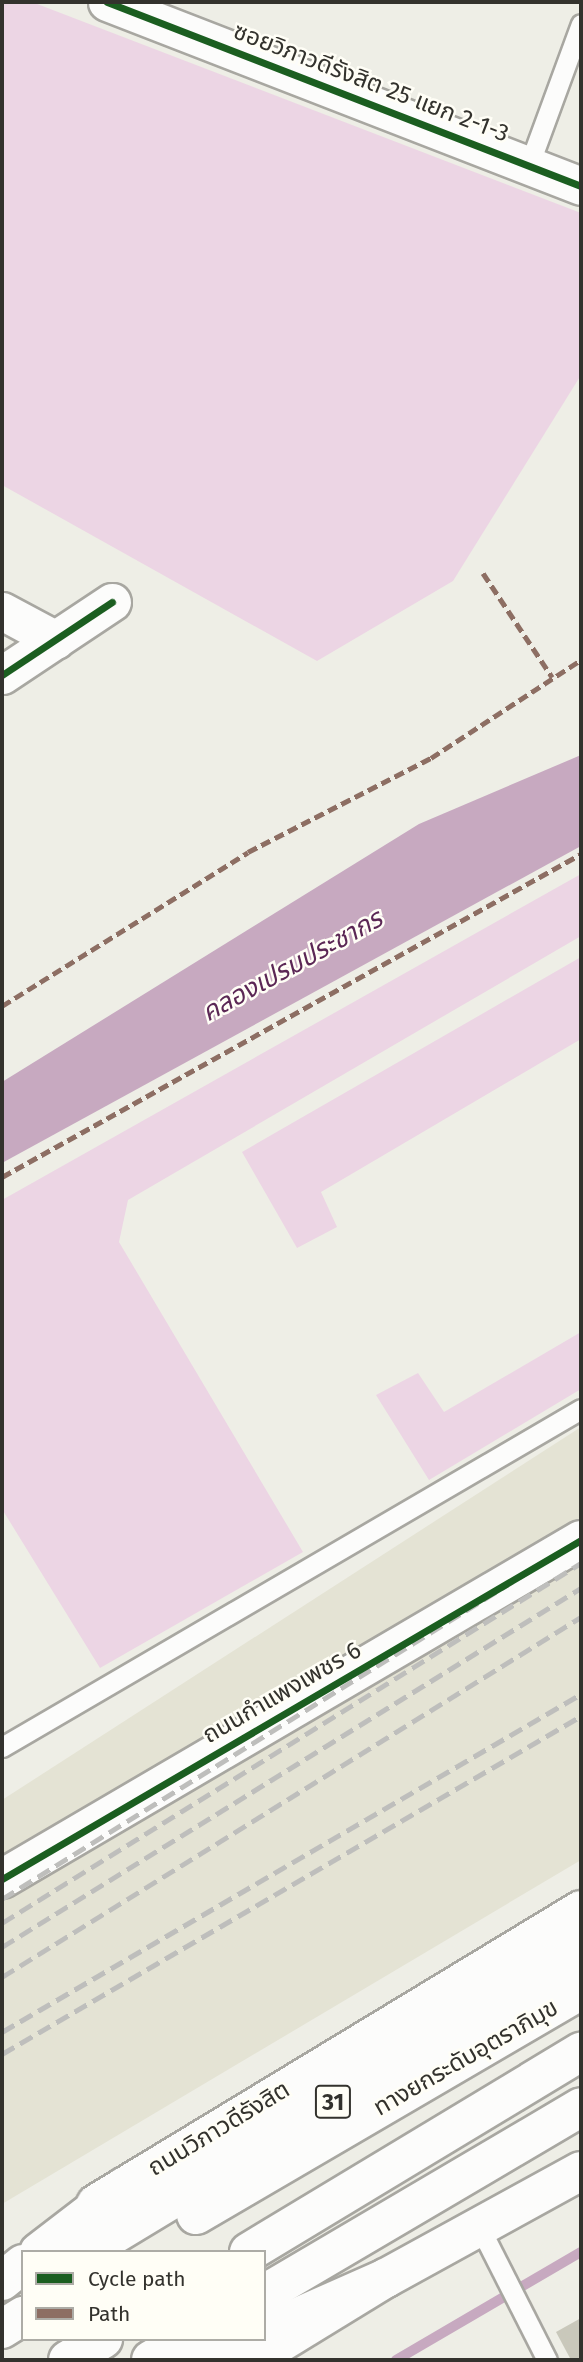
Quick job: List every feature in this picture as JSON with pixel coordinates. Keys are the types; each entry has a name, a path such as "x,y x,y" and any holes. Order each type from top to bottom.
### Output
{"main road":[{"name":"ถนนกำแพงเพชร 6","path":"2,1879 581,1540"},
{"name":"ถนนวิภาวดีรังสิต","path":"23,2250 581,1910"},
{"name":"ถนนวิภาวดีรังสิต","path":"88,2250 581,1952"},
{"name":"ทางยกระดับอุตราภิมุข","path":"137,2250 581,1990"},
{"path":"252,2250 581,2052"},
{"path":"266,2293 581,2106"},
{"path":"252,2360 386,2278 581,2171"},
{"path":"42,2250 125,2186"},
{"name":"ถนนวิภาวดีรังสิต","path":"2,2263 21,2251"},
{"path":"2,2281 21,2266"},
{"path":"266,2331 386,2278"},
{"path":"2,2302 21,2290"},
{"path":"2,2329 21,2317"},
{"path":"68,2360 100,2341"},
{"path":"151,2360 184,2341"},
{"path":"200,2360 243,2341"}],"street":[{"name":"ซอยวิภาวดีรังสิต 25 แยก 2-1-3","path":"107,2 581,186"},
{"path":"2,675 112,602"},
{"path":"2,611 56,640"}],"lane":[{"path":"529,166 581,24"},
{"path":"2,1747 581,1409"},
{"path":"480,2228 547,2360"}],"shaded area":[{"path":"2,2 32,2 581,213 581,375 453,581 317,661 2,485"},
{"path":"581,874 581,936 128,1200 119,1242 303,1552 100,1668 2,1509 2,1200"},
{"path":"581,957 581,1039 321,1192 337,1227 297,1248 242,1152"},
{"path":"581,1332 581,1389 429,1480 376,1395 418,1373 444,1412"},
{"path":"581,1427 581,1860 2,2204 2,1800"}],"water":[{"name":"คลองเปรมประชากร","path":"581,755 581,846 2,1163 2,1082 419,824"}],"building":[{"path":"581,2318 581,2360 571,2360 556,2332"}],"waterway":[{"path":"396,2360 581,2252"}],"railway":[{"path":"2,1899 581,1539"},
{"path":"2,1923 581,1563"},
{"path":"2,1947 581,1588"},
{"path":"2,1977 581,1617"},
{"path":"2,2032 581,1694"},
{"path":"2,2054 581,1716"}],"marked path":[{"path":"483,573 552,677"},
{"path":"2,1006 248,852 431,758 581,660"},
{"path":"2,1177 581,854"}],"cycle path":[{"path":"107,2 581,186"},
{"path":"2,675 112,602"},
{"path":"2,1879 581,1540"}]}
